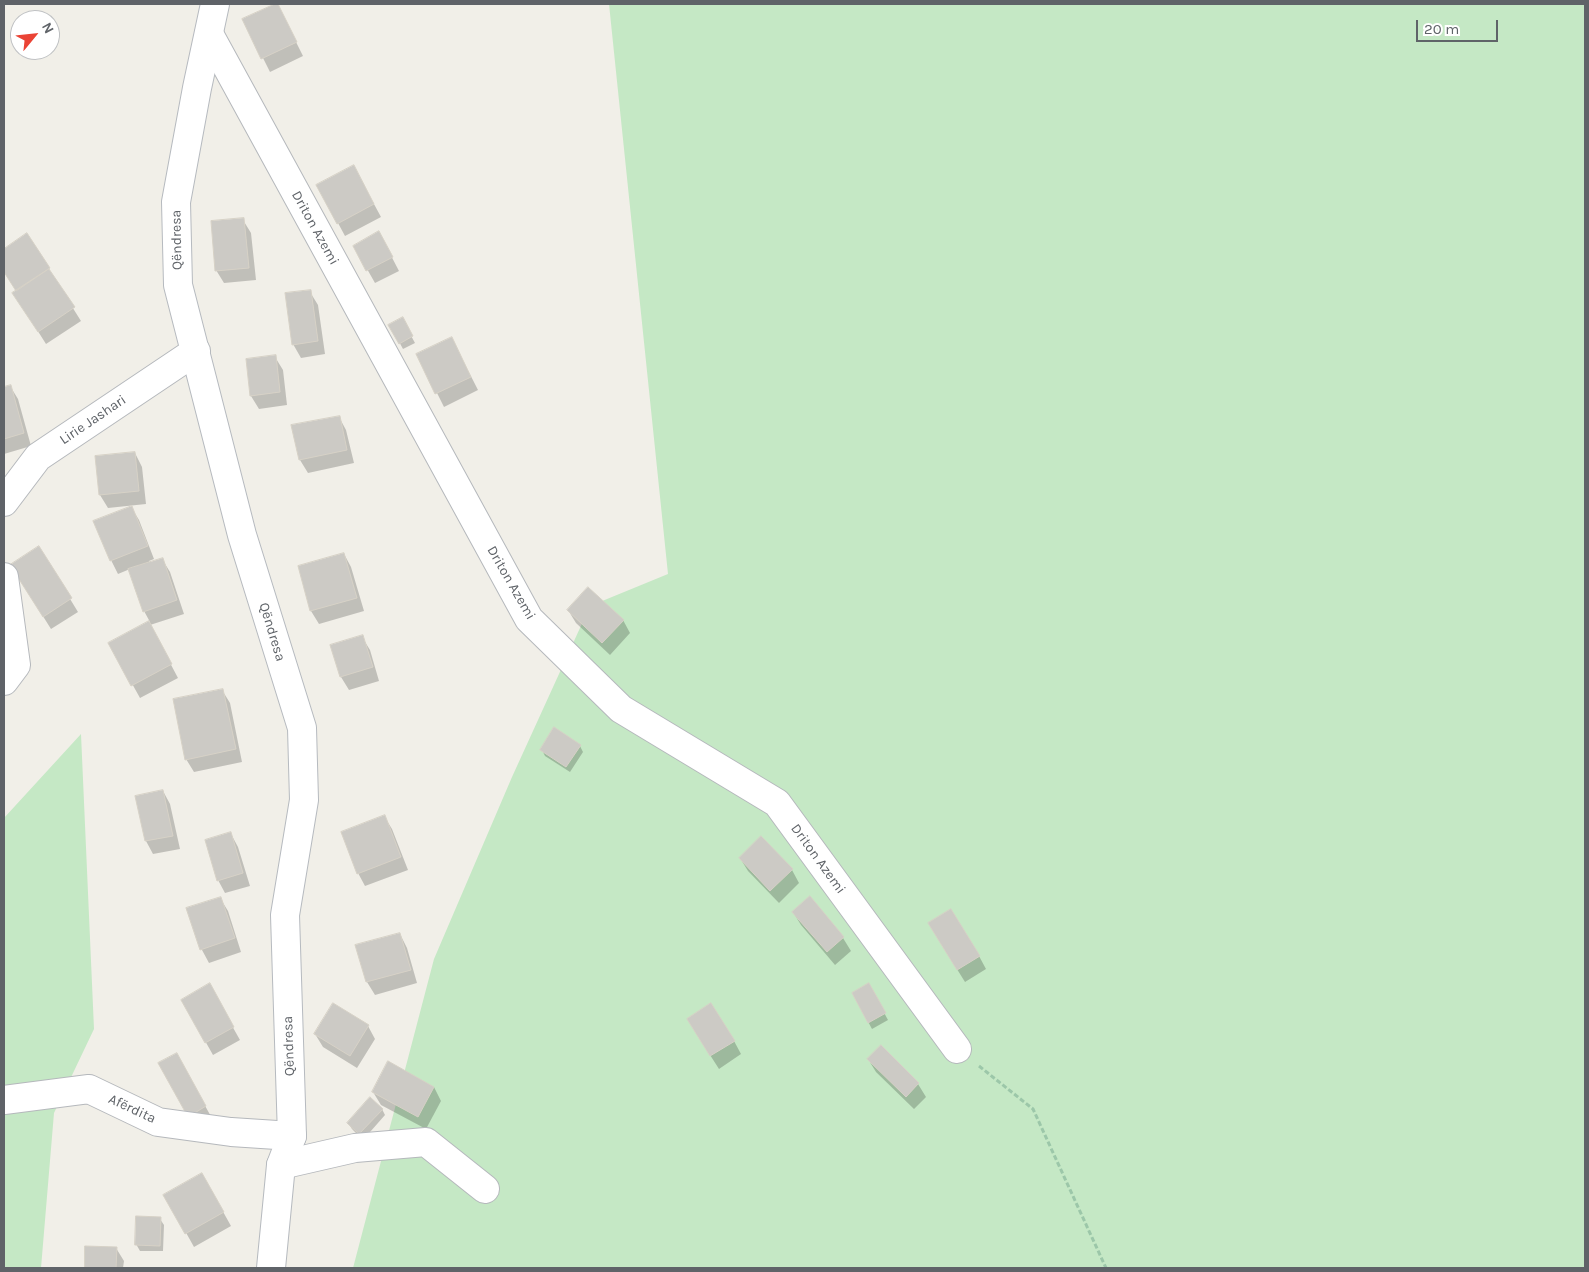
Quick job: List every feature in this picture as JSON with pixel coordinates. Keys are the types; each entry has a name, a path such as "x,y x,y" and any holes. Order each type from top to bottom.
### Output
{"street":[{"name":"Qëndresa","path":"215,4 176,202 178,285 242,535 302,728 304,800 285,915 292,1136 281,1166 271,1268"},
{"name":"Driton Azemi","path":"209,34 529,619 621,709 777,803 957,1049"},
{"name":"Lirie Jashari","path":"4,502 38,457 196,351"},
{"path":"4,577 16,666 4,681"},
{"name":"Afërdita","path":"4,1100 89,1088 158,1122 232,1132 292,1136"},
{"path":"281,1166 355,1148 426,1142 485,1188"}],"path":[{"path":"957,1049 1033,1109 1106,1268"}],"green space":[{"path":"609,4 1585,4 1585,1268 353,1268 434,959 512,777 590,606 668,574"},
{"path":"81,734 94,1029 54,1113 41,1268 4,1268 4,818"}],"building":[{"path":"278,4 297,42 261,59 242,19"},
{"path":"354,165 374,204 337,224 316,185"},
{"path":"244,218 249,268 215,271 211,221"},
{"path":"379,231 393,257 366,271 353,246"},
{"path":"27,233 50,268 16,291 4,272 4,249"},
{"path":"49,269 75,307 38,332 12,293"},
{"path":"311,290 318,341 292,345 285,293"},
{"path":"403,317 413,336 399,344 388,325"},
{"path":"452,337 471,377 435,394 416,354"},
{"path":"276,355 280,392 250,396 246,359"},
{"path":"11,385 24,433 4,439 4,387"},
{"path":"340,416 347,450 299,460 291,425"},
{"path":"135,452 139,491 99,495 95,456"},
{"path":"132,506 148,546 110,561 93,521"},
{"path":"39,546 72,598 43,617 10,565"},
{"path":"344,553 357,598 310,611 298,566"},
{"path":"163,558 177,600 143,612 128,569"},
{"path":"588,587 624,620 602,643 567,610"},
{"path":"149,621 172,664 131,686 108,643"},
{"path":"363,635 373,667 340,677 330,645"},
{"path":"223,689 236,749 185,760 173,699"},
{"path":"554,727 581,745 566,767 540,750"},
{"path":"163,790 173,836 145,841 135,796"},
{"path":"385,815 401,857 357,874 341,832"},
{"path":"231,832 243,873 217,881 205,840"},
{"path":"761,836 793,869 770,891 739,858"},
{"path":"810,896 844,937 827,952 792,912"},
{"path":"221,897 235,938 200,950 186,908"},
{"path":"951,909 980,956 957,970 928,923"},
{"path":"400,933 411,970 366,982 355,945"},
{"path":"210,983 234,1027 205,1043 181,1000"},
{"path":"869,983 886,1013 868,1023 852,993"},
{"path":"333,1003 369,1025 350,1056 314,1034"},
{"path":"711,1003 735,1041 710,1056 687,1019"},
{"path":"881,1045 919,1083 906,1097 867,1059"},
{"path":"177,1053 206,1106 188,1117 158,1063"},
{"path":"388,1061 434,1087 418,1117 372,1092"},
{"path":"370,1097 383,1109 359,1134 347,1123"},
{"path":"202,1173 224,1212 185,1234 163,1195"},
{"path":"136,1216 161,1217 160,1246 135,1245"},
{"path":"85,1246 117,1247 116,1268 85,1268"}]}
